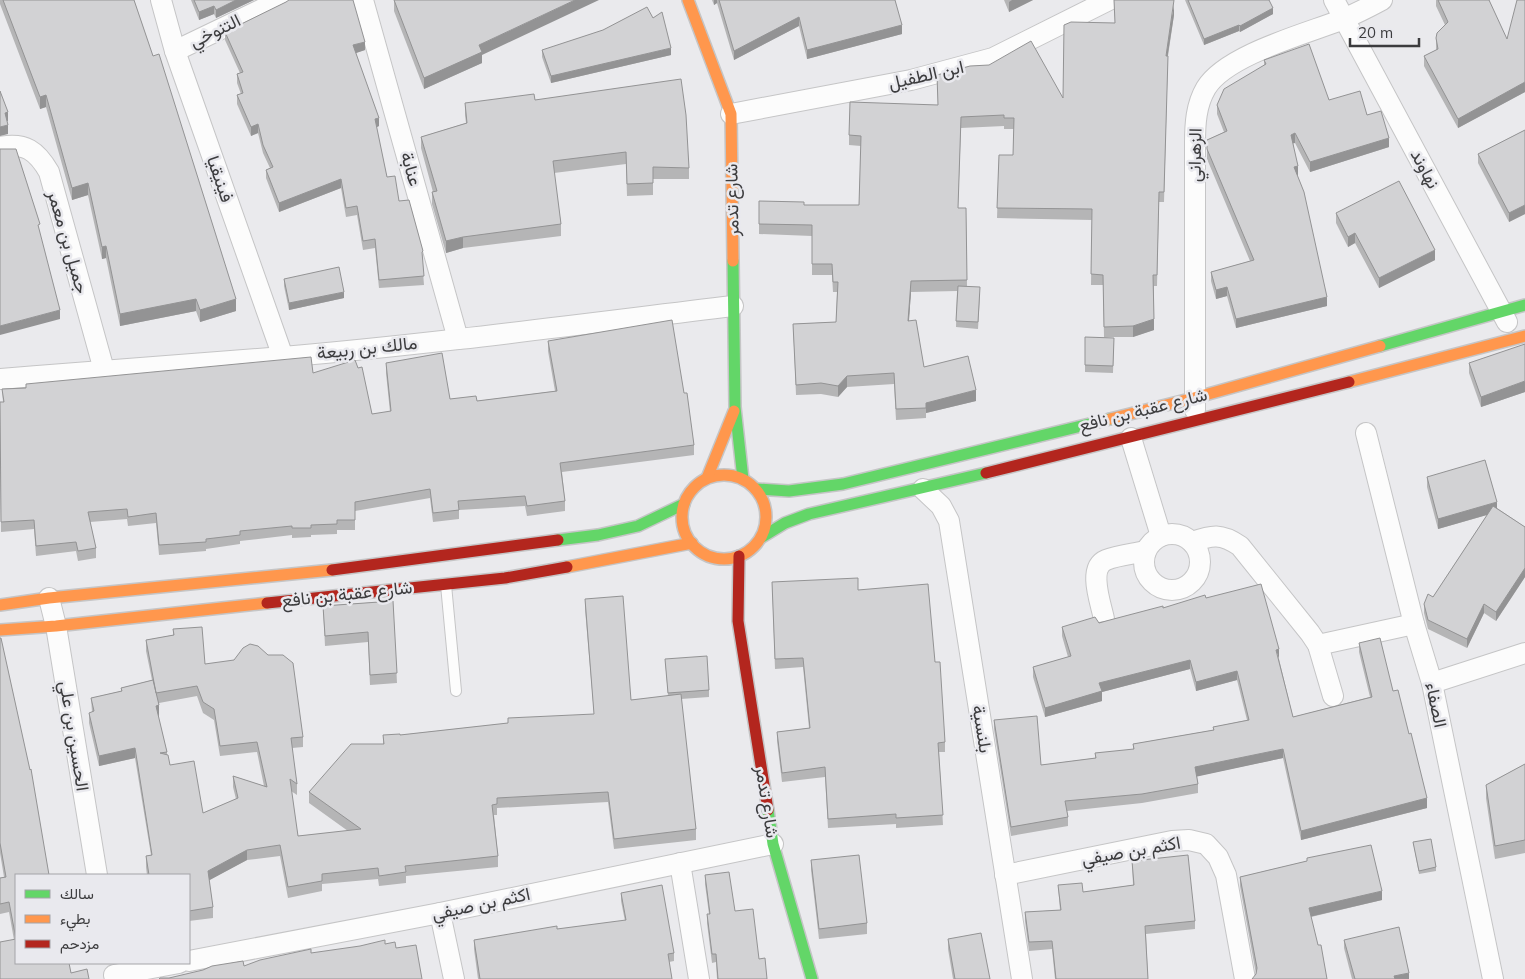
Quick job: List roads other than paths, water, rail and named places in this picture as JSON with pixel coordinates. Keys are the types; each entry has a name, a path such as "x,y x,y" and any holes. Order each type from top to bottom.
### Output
{"street":[{"name":"فينيقيا","path":"161,0 175,50 283,357"},
{"name":"التنوخي","path":"175,50 281,0"},
{"name":"عنابة","path":"363,0 458,339"},
{"name":"شارع تدمر","path":"688,0 731,114 735,407 743,479"},
{"name":"ابن الطفيل","path":"731,114 912,80 993,58 1108,0"},
{"name":"نهاوند","path":"1334,0 1503,312 1520,337"},
{"name":"الزهراني","path":"1195,422 1194,144 1196,114 1206,88 1226,68 1250,54 1344,19 1382,0"},
{"name":"جميل بن معمر","path":"0,147 12,145 27,148 41,158 49,172 104,370"},
{"name":"شارع عقبة بن نافع","path":"756,489 789,491 843,484 1194,398 1525,305"},
{"name":"مالك بن ربيعة","path":"0,380 104,370 283,357 458,339 733,306"},
{"name":"شارع عقبة بن نافع","path":"762,537 784,523 809,514 923,489 1131,438 1520,337"},
{"name":"شارع تدمر","path":"707,478 735,407"},
{"name":"الصفاء","path":"1366,433 1414,624 1432,683 1493,979"},
{"path":"1131,438 1161,536"},
{"path":"725,475 743,479 756,489 763,500 766,512 766,525 762,537 756,545 739,556 716,562 692,544 685,532 682,518 684,504 692,489 707,478 725,475"},
{"name":"بلنسية","path":"923,489 941,506 949,521 1022,979"},
{"name":"شارع عقبة بن نافع","path":"0,605 49,598 350,568 573,539 638,526 684,504"},
{"path":"1174,534 1181,535 1192,542 1199,555 1198,570 1190,583 1177,589 1162,588 1150,580 1144,566 1146,552 1155,540 1161,536 1174,534"},
{"path":"1192,542 1210,536 1231,540 1240,546 1310,632 1318,645 1333,696"},
{"name":"شارع عقبة بن نافع","path":"0,630 56,626 505,578 692,544"},
{"path":"1104,619 1095,576 1098,567 1104,560 1146,552"},
{"name":"شارع تدمر","path":"739,556 738,621 773,844 812,979"},
{"name":"شارع تدمر","path":"728,594 738,621"},
{"name":"الحسين بن علي","path":"49,598 56,626 97,874"},
{"path":"1318,645 1414,624"},
{"path":"1432,683 1523,657"},
{"name":"اكثم بن صيفي","path":"1005,875 1172,841 1189,840 1206,844 1218,857 1226,875 1245,979"},
{"name":"اكثم بن صيفي","path":"190,961 440,913 773,844"},
{"path":"680,863 699,979"},
{"path":"440,913 454,979"},
{"path":"113,972 172,964"}],"lane":[{"path":"446,584 456,691"}]}
